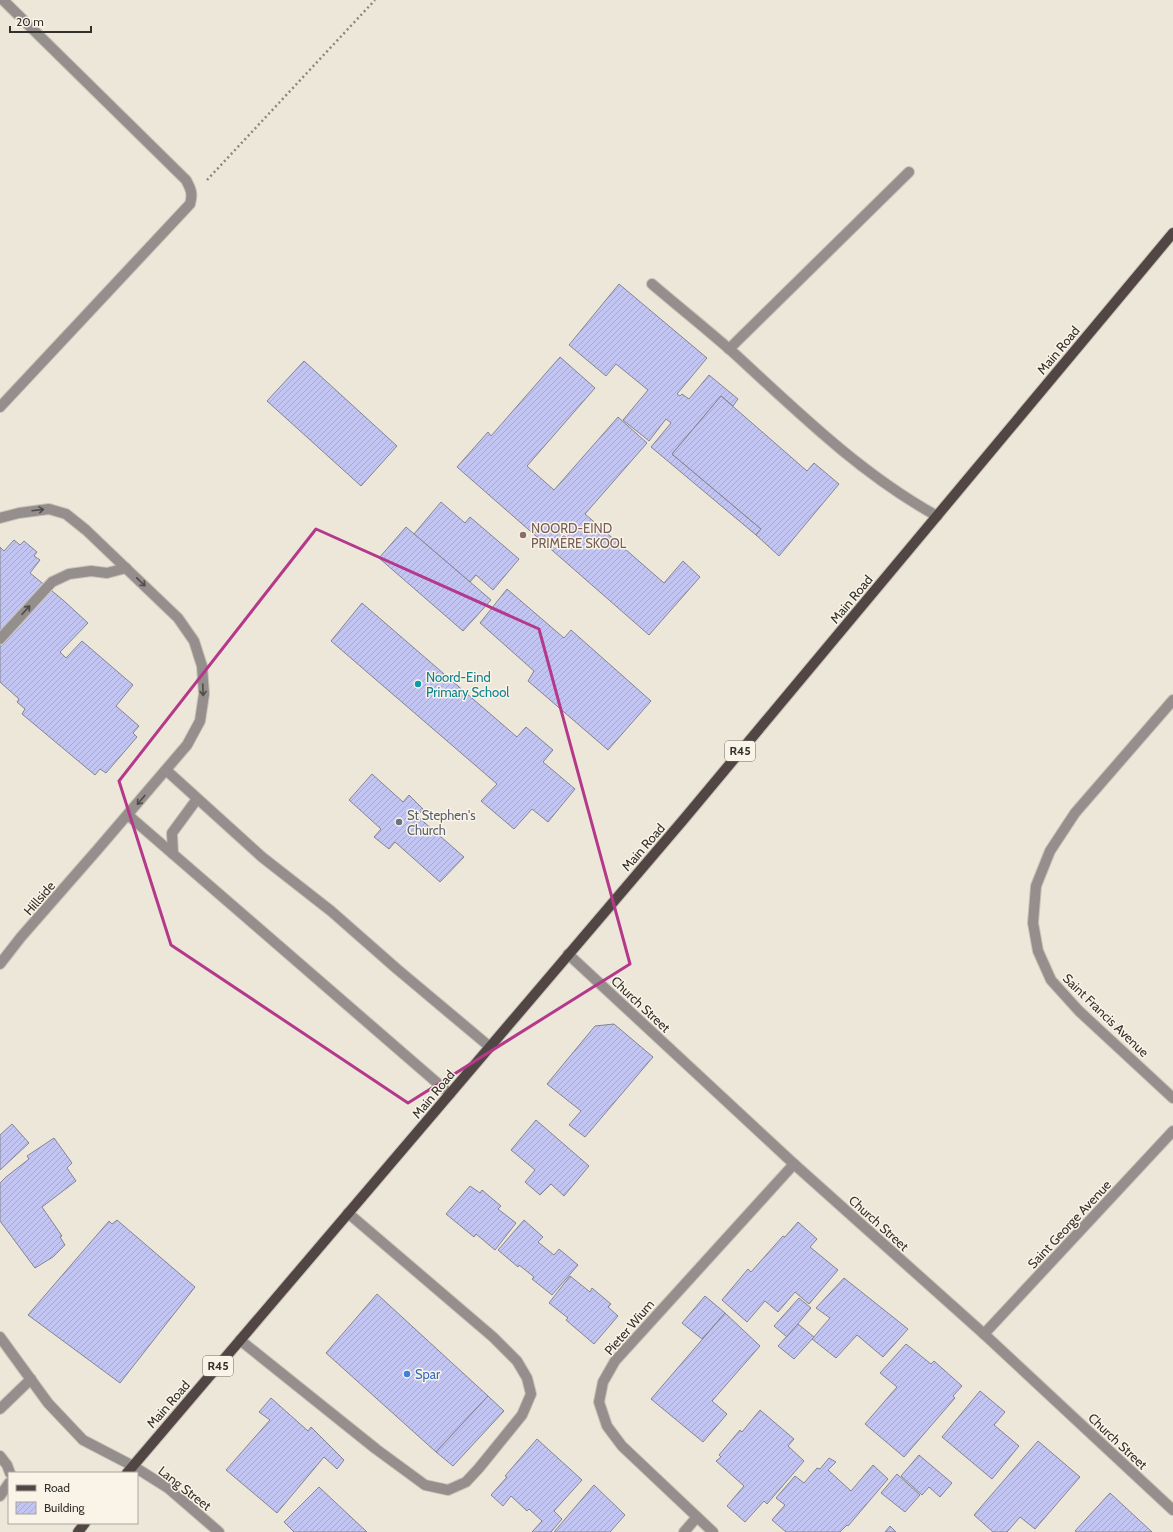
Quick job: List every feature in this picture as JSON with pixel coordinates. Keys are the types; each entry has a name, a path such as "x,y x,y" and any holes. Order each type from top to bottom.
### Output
{"main road":[{"name":"Main Road","path":"130,1469 684,819 1173,233"},
{"path":"78,1532 84,1524"}],"street":[{"path":"0,407 190,204 192,196 191,189 186,180 3,0"},
{"path":"729,349 909,172"},
{"path":"652,284 729,349 824,435 860,465 914,503 937,516"},
{"name":"Hillside","path":"0,518 19,513 49,509 66,514 86,530 178,618 194,641 202,666 204,694 200,721 187,745 21,937 0,964"},
{"path":"0,639 52,582 68,574 91,571 107,573 126,568"},
{"name":"Saint Francis Avenue","path":"1173,700 1075,813 1050,851 1036,886 1033,924 1038,952 1051,980 1079,1011 1173,1098"},
{"path":"166,770 262,857 331,912 490,1047"},
{"path":"173,854 172,834 197,799"},
{"path":"128,815 450,1094"},
{"name":"Church Street","path":"568,954 794,1164 984,1334 1173,1510"},
{"name":"Saint George Avenue","path":"984,1334 1173,1131"},
{"name":"Pieter Wium","path":"713,1532 622,1446 607,1426 599,1402 603,1382 615,1361 794,1164"},
{"path":"240,1340 376,1449 425,1485 448,1490 466,1482 478,1468 522,1416 531,1394 527,1378 517,1361 493,1337 348,1213"},
{"name":"Lang Street","path":"0,1337 48,1403 83,1440 130,1469"},
{"path":"0,1409 31,1379"},
{"path":"0,1456 10,1472"},
{"name":"Lang Street","path":"138,1473 168,1488 219,1532"},
{"path":"0,1496 8,1484"},
{"path":"684,1532 697,1517"}],"path":[{"path":"192,196 375,0"}],"highlighted area":[{"path":"316,529 539,629 630,964 408,1103 171,945 119,781"}],"building":[{"path":"619,284 707,358 677,394 680,396 682,394 689,399 709,375 738,399 733,406 721,396 672,454 761,529 756,535 651,447 671,423 666,419 649,441 623,420 648,390 616,364 606,376 569,345"},
{"path":"560,357 595,388 527,466 554,490 618,417 647,443 585,514 664,583 683,561 700,577 649,635 457,467 488,432 491,436"},
{"path":"304,361 397,446 361,486 267,401"},
{"path":"721,396 807,471 814,463 839,484 779,556 756,535 761,529 672,454"},
{"path":"441,502 465,523 470,517 519,559 493,590 476,575 470,582 414,534"},
{"name":"Noord-Eind Primary School","path":"406,527 491,600 463,631 379,558"},
{"path":"14,540 20,545 24,541 37,552 34,556 40,560 30,573 88,623 60,652 66,658 82,641 133,685 116,706 139,726 133,733 137,737 106,773 100,769 95,775 22,714 25,709 17,702 19,699 0,682 0,547 4,551"},
{"name":"Noord-Eind Primary School","path":"507,589 564,638 571,630 651,701 608,750 528,681 534,671 480,623"},
{"name":"Noord-Eind Primary School","path":"362,603 517,737 526,727 553,750 543,762 575,789 548,822 532,809 514,829 481,801 497,784 331,641"},
{"name":"St Stephen's Church","path":"372,774 403,802 409,795 423,809 417,816 464,857 440,882 395,842 389,849 374,837 381,829 349,800"},
{"path":"614,1024 653,1057 585,1137 569,1125 581,1111 547,1084 595,1026"},
{"path":"536,1120 589,1166 564,1196 551,1184 540,1195 525,1182 535,1170 511,1150"},
{"path":"12,1124 29,1143 0,1170 0,1135"},
{"path":"54,1138 72,1163 67,1168 76,1181 42,1207 62,1236 60,1237 65,1245 53,1257 35,1268 0,1221 0,1183 29,1159 27,1156"},
{"path":"470,1186 480,1193 482,1190 501,1206 498,1209 516,1223 495,1250 476,1234 474,1237 446,1214"},
{"path":"117,1220 195,1287 120,1383 28,1315 109,1221 112,1224"},
{"path":"524,1220 543,1237 538,1242 554,1255 559,1249 578,1265 552,1295 532,1279 534,1277 519,1265 518,1267 498,1250"},
{"path":"798,1222 817,1239 810,1247 838,1270 809,1304 795,1292 778,1312 765,1301 747,1322 722,1300 748,1269 751,1272 783,1236 785,1237"},
{"path":"570,1276 590,1292 592,1288 611,1304 608,1307 618,1316 594,1344 566,1320 568,1318 549,1303"},
{"path":"844,1278 908,1329 883,1357 857,1335 836,1358 812,1339 830,1318 816,1308"},
{"name":"Spar","path":"377,1294 488,1396 436,1452 326,1353"},
{"path":"705,1296 725,1313 702,1339 682,1323"},
{"path":"799,1298 811,1308 787,1337 774,1326"},
{"path":"725,1313 760,1346 712,1401 727,1414 703,1442 651,1399"},
{"path":"798,1324 814,1337 794,1359 778,1346"},
{"path":"906,1344 931,1364 934,1361 962,1386 953,1396 955,1398 904,1457 865,1424 897,1387 880,1373"},
{"path":"980,1391 1005,1412 994,1425 1019,1446 992,1479 942,1437"},
{"path":"488,1396 504,1411 453,1466 436,1452"},
{"path":"271,1398 308,1431 311,1427 344,1460 337,1469 324,1457 277,1513 226,1470 270,1420 259,1412"},
{"path":"760,1410 794,1439 788,1446 804,1461 767,1504 764,1501 745,1522 727,1506 744,1486 716,1461 721,1457 719,1455 740,1430 742,1432"},
{"path":"537,1439 582,1480 554,1511 562,1519 551,1532 532,1532 542,1521 529,1509 527,1511 511,1496 503,1506 491,1495 507,1477 505,1476"},
{"path":"1038,1441 1080,1477 1035,1529 1020,1517 1007,1532 993,1532 974,1515"},
{"path":"919,1455 952,1483 940,1497 929,1487 922,1495 901,1476"},
{"path":"829,1458 836,1462 828,1470 851,1491 873,1465 888,1479 848,1526 847,1525 840,1532 786,1532 772,1520 785,1505 776,1498 795,1476 804,1483 817,1468 820,1469"},
{"path":"897,1474 920,1495 905,1512 881,1493"},
{"path":"594,1485 625,1515 610,1532 554,1532"},
{"path":"319,1487 367,1532 294,1532 284,1522"},
{"path":"1110,1493 1152,1532 1075,1531"},
{"path":"890,1526 896,1532 885,1532"}],"place":[{"name":"NOORD-EIND PRIMÊRE SKOOL","path":"523,535"},
{"name":"Noord-Eind Primary School","path":"418,684"},
{"name":"St Stephen's Church","path":"399,822"},
{"name":"Spar","path":"407,1374"}]}
